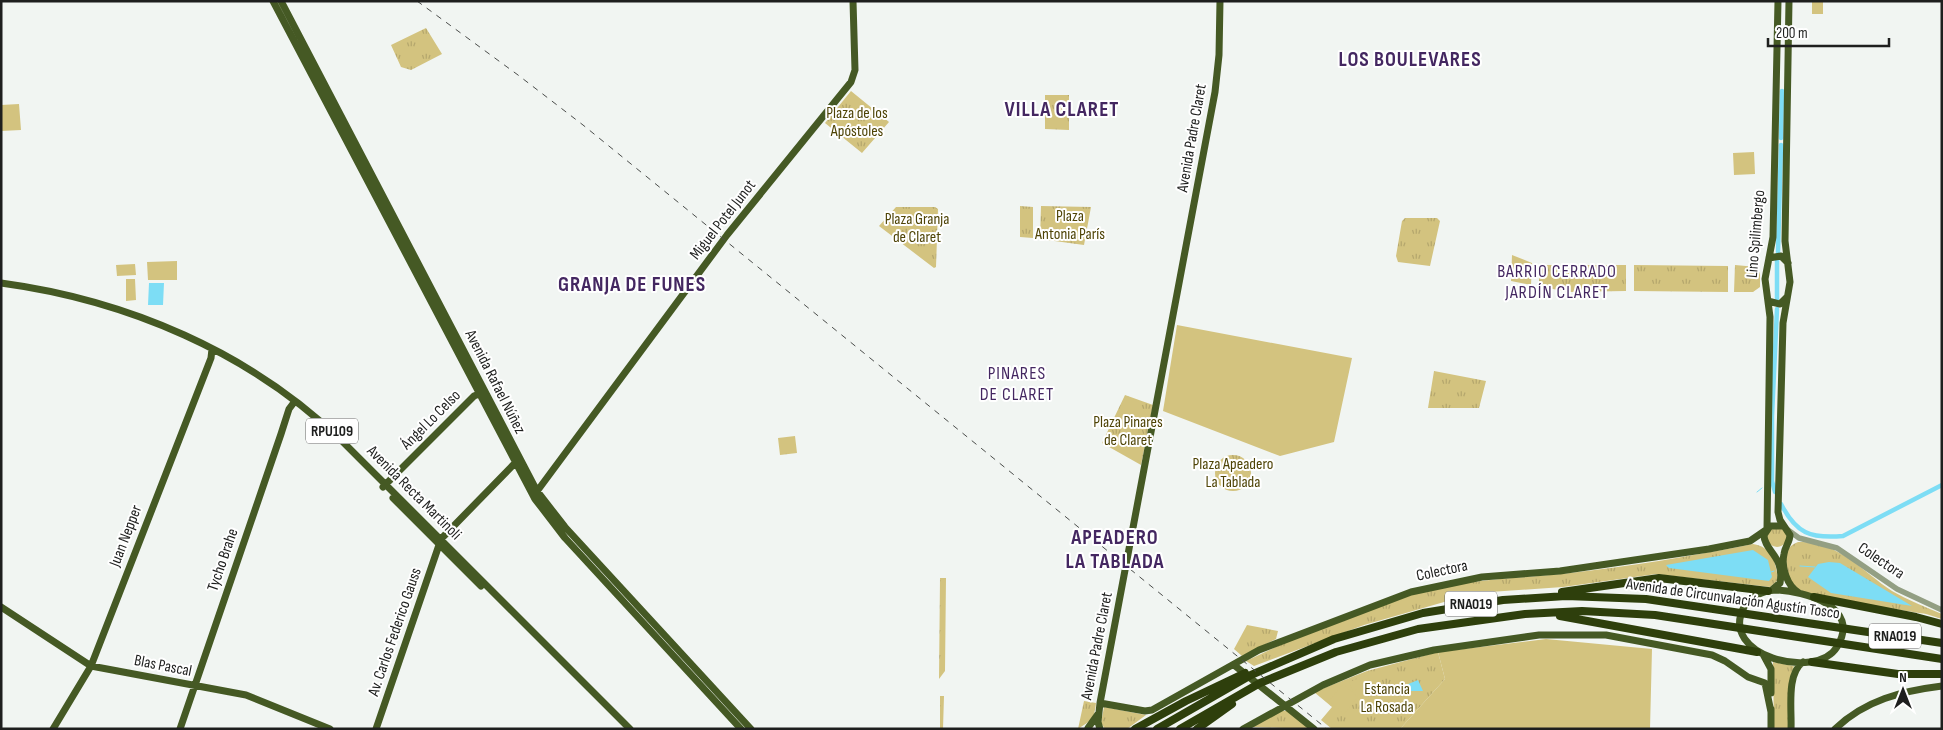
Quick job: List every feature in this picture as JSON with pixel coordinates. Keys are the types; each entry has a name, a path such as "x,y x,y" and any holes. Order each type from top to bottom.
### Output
{"highway":[{"path":"1466,605 1501,596 1568,591 1652,578 1770,591"},
{"name":"Avenida de Circunvalación Agustín Tosco","path":"1157,729 1251,675 1292,656 1382,624 1466,605 1524,598 1597,596 1654,599 1942,644"},
{"path":"1814,597 1942,624"},
{"name":"Avenida de Circunvalación Agustín Tosco","path":"1180,729 1252,688 1302,665 1390,636 1466,621 1525,614 1582,611 1655,615 1942,659"},
{"path":"1466,621 1565,616 1759,653"},
{"path":"1135,729 1267,662 1292,656"},
{"path":"1812,662 1898,674 1942,674"},
{"path":"1197,729 1230,705 1283,678 1302,665"}],"main road":[{"name":"Avenida Rafael Núñez","path":"273,1 353,154 370,178 373,179 537,491 565,527 742,725"},
{"name":"Avenida Rafael Núñez","path":"281,1 362,166 514,463 535,499 565,538 714,699 742,725 751,729"},
{"name":"Miguel Potel Junot","path":"537,491 724,240 851,82 855,70 853,1"},
{"name":"Avenida Padre Claret","path":"1099,729 1098,714 1218,70 1220,1"},
{"name":"Lino Spilimbergo","path":"1768,546 1764,538 1766,530 1770,317 1766,279 1773,232 1778,1"},
{"name":"Lino Spilimbergo","path":"1789,1 1785,236 1790,282 1783,323 1778,512 1780,520 1787,528 1790,538 1783,557 1787,580 1791,588 1799,593"},
{"path":"282,19 300,49 306,51"},
{"path":"1769,258 1781,256 1788,263"},
{"name":"Avenida Recta Martinoli","path":"1,283 59,293 114,307 150,320 253,372 334,432 408,513 476,574 630,729"},
{"name":"Avenida Recta Martinoli","path":"1,287 58,297 120,314 212,351"},
{"path":"1768,301 1780,304 1787,298"},
{"name":"Juan Nepper","path":"53,729 91,666 212,351"},
{"path":"479,394 489,401"},
{"name":"Ángel Lo Celso","path":"384,486 474,396 479,394"},
{"name":"Tycho Brahe","path":"180,729 294,402"},
{"path":"440,542 514,463 517,454"},
{"name":"Avenida Recta Martinoli","path":"384,486 624,729"},
{"path":"535,499 537,491"},
{"path":"1766,530 1777,524 1787,528"},
{"name":"Colectora","path":"1100,703 1145,711 1152,710 1259,650 1393,598 1427,588 1482,577 1572,570 1750,542 1766,530"},
{"name":"Av. Carlos Federico Gauss","path":"376,729 440,542"},
{"path":"1750,542 1779,550 1787,546"},
{"path":"1768,546 1778,558 1781,577 1779,584 1770,591 1750,600 1741,616 1743,637 1759,653 1771,669 1771,729"},
{"path":"1759,653 1784,660 1812,662 1832,653 1839,642 1842,630 1840,619 1834,609 1814,597 1799,593 1770,591"},
{"name":"Blas Pascal","path":"1,608 91,666 250,696 330,729"},
{"path":"1244,729 1284,705 1350,673 1413,654 1530,636 1586,634 1627,639 1718,658 1746,676 1765,683 1771,712"},
{"path":"1791,729 1793,676 1803,662"},
{"path":"1234,665 1314,729"},
{"path":"1835,729 1854,712 1876,700 1942,686"},
{"name":"Avenida Padre Claret","path":"1087,728 1098,714"},
{"path":"1087,728 1099,729"}],"street":[{"name":"Colectora","path":"1787,528 1803,539 1836,548 1897,589 1942,610"},
{"path":"1787,546 1803,539"}],"green space":[{"path":"1812,1 1823,1 1823,14 1812,14"},
{"path":"426,28 442,54 411,70 401,67 391,45"},
{"name":"Plaza de los Apóstoles","path":"851,91 889,122 862,153 825,123"},
{"path":"1045,95 1069,95 1069,130 1045,129"},
{"path":"19,104 21,130 1,131 1,105"},
{"path":"1754,152 1755,174 1734,175 1733,153"},
{"path":"1020,206 1033,207 1033,238 1020,237"},
{"name":"Plaza Antonia París","path":"1041,206 1091,207 1084,245 1040,239"},
{"name":"Plaza Granja de Claret","path":"896,207 935,207 938,209 936,267 934,268 879,226"},
{"path":"1405,218 1437,218 1440,221 1430,266 1398,262 1396,256 1402,221"},
{"path":"1512,255 1532,263 1531,285 1511,281"},
{"path":"177,261 177,280 148,280 147,262"},
{"path":"135,264 136,275 117,276 116,265"},
{"path":"1539,265 1626,265 1626,291 1567,292 1539,286"},
{"path":"1634,265 1728,266 1728,292 1634,291"},
{"path":"1735,265 1757,267 1760,274 1760,287 1753,292 1734,292"},
{"path":"126,279 135,279 136,300 126,301"},
{"path":"1177,325 1352,358 1334,442 1280,456 1163,411"},
{"path":"1434,371 1486,381 1479,408 1428,408"},
{"name":"Plaza Pinares de Claret","path":"1125,395 1153,405 1141,465 1102,443"},
{"path":"795,436 797,453 780,455 778,438"},
{"name":"Plaza Apeadero La Tablada","path":"1233,455 1240,456 1246,460 1250,466 1250,480 1246,486 1240,490 1233,491 1226,490 1220,486 1216,480 1215,473 1216,466 1220,460 1226,456"},
{"path":"1777,527 1784,530 1787,537 1784,544 1777,547 1770,544 1767,537 1770,530"},
{"path":"1798,542 1825,546 1837,551 1892,591 1942,614 1942,619 1926,614 1819,596 1796,588 1787,571 1786,554"},
{"path":"1753,544 1769,552 1774,562 1778,580 1770,587 1656,574 1563,587 1490,592 1458,598 1364,625 1254,666 1246,661 1368,608 1445,587 1639,564"},
{"path":"940,578 946,578 945,671 939,679"},
{"path":"1247,625 1278,631 1276,639 1242,656 1234,649"},
{"path":"1546,639 1652,649 1650,729 1400,729 1445,679 1438,652"},
{"name":"Estancia La Rosada","path":"1438,652 1445,679 1400,729 1332,729 1321,720 1332,707 1314,692 1367,671"},
{"path":"1773,662 1794,666 1790,678 1789,729 1774,729"},
{"path":"1367,675 1371,684 1353,691 1349,682"},
{"path":"1343,684 1358,697 1344,714 1329,701"},
{"path":"940,696 944,696 943,729 940,729"},
{"path":"1084,701 1096,703 1095,709 1091,719 1078,729"},
{"path":"1104,707 1146,715 1127,729 1105,729 1101,723"},
{"path":"1281,711 1288,711 1311,729 1252,727"}],"water":[{"path":"149,283 164,283 163,305 148,305"},
{"path":"1753,550 1768,560 1772,577 1769,581 1669,568 1666,565"},
{"path":"1840,563 1912,606 1831,593 1808,577 1818,564"},
{"path":"1418,680 1423,691 1410,691 1406,685"}],"waterway":[{"path":"1781,138 1782,91"},
{"path":"1778,252 1781,145"},
{"path":"1777,259 1777,299"},
{"path":"1775,492 1772,481 1772,416 1777,309"},
{"path":"1781,504 1792,522 1805,532 1831,537 1843,536 1942,485"},
{"path":"1757,492 1762,488"},
{"path":"1800,566 1815,567"}],"railway":[{"path":"417,1 583,125 1327,729"}],"district":[{"name":"LOS BOULEVARES","path":"1410,59"},
{"name":"VILLA CLARET","path":"1062,109"},
{"name":"BARRIO CERRADO JARDÍN CLARET","path":"1557,281"},
{"name":"GRANJA DE FUNES","path":"632,284"},
{"name":"PINARES DE CLARET","path":"1017,383"},
{"name":"APEADERO LA TABLADA","path":"1115,549"}]}
